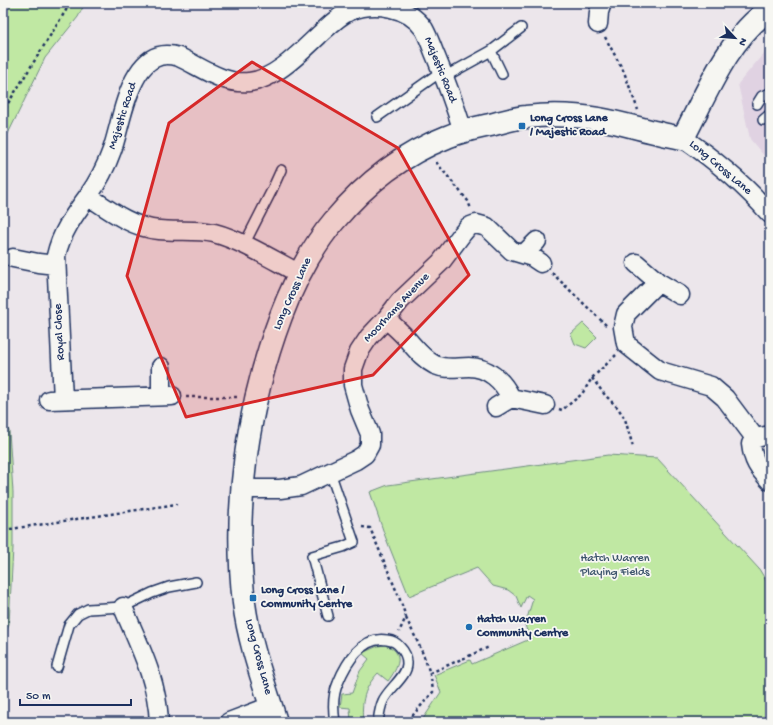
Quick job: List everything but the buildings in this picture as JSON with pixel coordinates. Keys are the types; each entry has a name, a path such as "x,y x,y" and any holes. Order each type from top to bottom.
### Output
{"street":[{"path":"598,24 602,3"},
{"name":"Majestic Road","path":"88,196 107,165 132,86 143,67 152,59 163,54 171,54 227,80 250,82 272,74 290,61 337,18 349,11 370,6 391,5 410,16 423,28 443,74 463,131"},
{"path":"683,138 712,81 734,46 746,31 770,9"},
{"name":"Long Cross Lane","path":"274,714 252,641 244,604 241,540 246,457 256,397 276,328 310,254 333,222 355,199 377,178 400,161 445,138 463,131 523,117 561,116 600,119 659,134 683,138 723,168 758,200 770,214"},
{"path":"88,196 120,216 152,230 204,231 215,233 244,245 300,274"},
{"name":"Royal Close","path":"88,196 69,223 64,232 58,250 56,265 56,399 167,396"},
{"path":"476,224 487,226 512,251 524,254 541,263"},
{"name":"Moorhams Avenue","path":"243,489 266,490 290,488 308,483 361,457 368,450 370,445 370,434 354,393 353,369 359,352 364,344 400,302 442,262 465,230 476,224"},
{"path":"524,254 537,241"},
{"path":"13,258 56,265"},
{"path":"636,263 658,282 680,294"},
{"path":"658,282 626,314 623,327 626,344 660,371 711,386 725,398 762,437 750,444 752,456 759,470 770,480"},
{"path":"386,319 429,361 440,367 478,368 485,370 496,377 501,382 504,402 544,405"},
{"path":"161,367 167,396"},
{"path":"123,606 152,676 156,690 159,722"},
{"path":"229,722 274,714"}],"lane":[{"path":"377,117 443,74 491,52 521,28"},
{"path":"491,52 502,74"},
{"path":"756,104 762,96 770,93"},
{"path":"244,245 281,170"},
{"path":"328,616 312,556 343,547 354,542 330,472"},
{"path":"57,667 70,625 78,614 88,609 123,606 169,587 196,582"},
{"path":"335,722 334,699 338,684 346,668 356,652 370,641 383,639 395,642 405,652 408,664 402,676 382,701 378,722"}],"path":[{"path":"3,114 42,47 72,3"},
{"path":"598,24 624,72 639,111"},
{"path":"424,148 468,201 476,224"},
{"path":"541,263 626,344 592,378 582,394 562,410 544,405"},
{"path":"592,378 605,395 618,408 625,419 632,447"},
{"path":"167,396 192,398 256,397"},
{"path":"4,530 177,504"},
{"path":"3,524 3,554"},
{"path":"349,526 370,528 430,673 433,692 413,715 410,722"},
{"path":"395,642 406,617"},
{"path":"430,673 489,648"}],"highlighted area":[{"path":"252,62 398,148 469,275 373,375 186,417 127,276 169,123"}],"shaded area":[{"path":"770,48 770,163 750,139 738,84"}],"green space":[{"path":"3,3 85,3 78,17 45,58 3,144"},
{"path":"583,323 597,337 586,348 575,344 571,334"},
{"path":"3,419 9,431 13,492 13,548 9,624 3,641"},
{"name":"Hatch Warren Playing Fields","path":"608,455 657,458 759,569 770,587 770,722 421,722 441,692 434,675 470,660 472,664 530,639 525,625 533,599 527,595 521,608 516,596 508,590 493,586 477,568 409,596 385,536 370,492 388,485"},
{"path":"385,645 392,648 398,656 395,671 388,681 378,673 369,684 364,696 363,722 351,722 350,708 340,707 342,694 352,693 360,671 369,659 362,653 378,646"}],"place":[{"name":"Long Cross Lane / Majestic Road","path":"522,126"},
{"name":"Long Cross Lane / Community Centre","path":"253,598"},
{"name":"Hatch Warren Community Centre","path":"469,627"}]}
